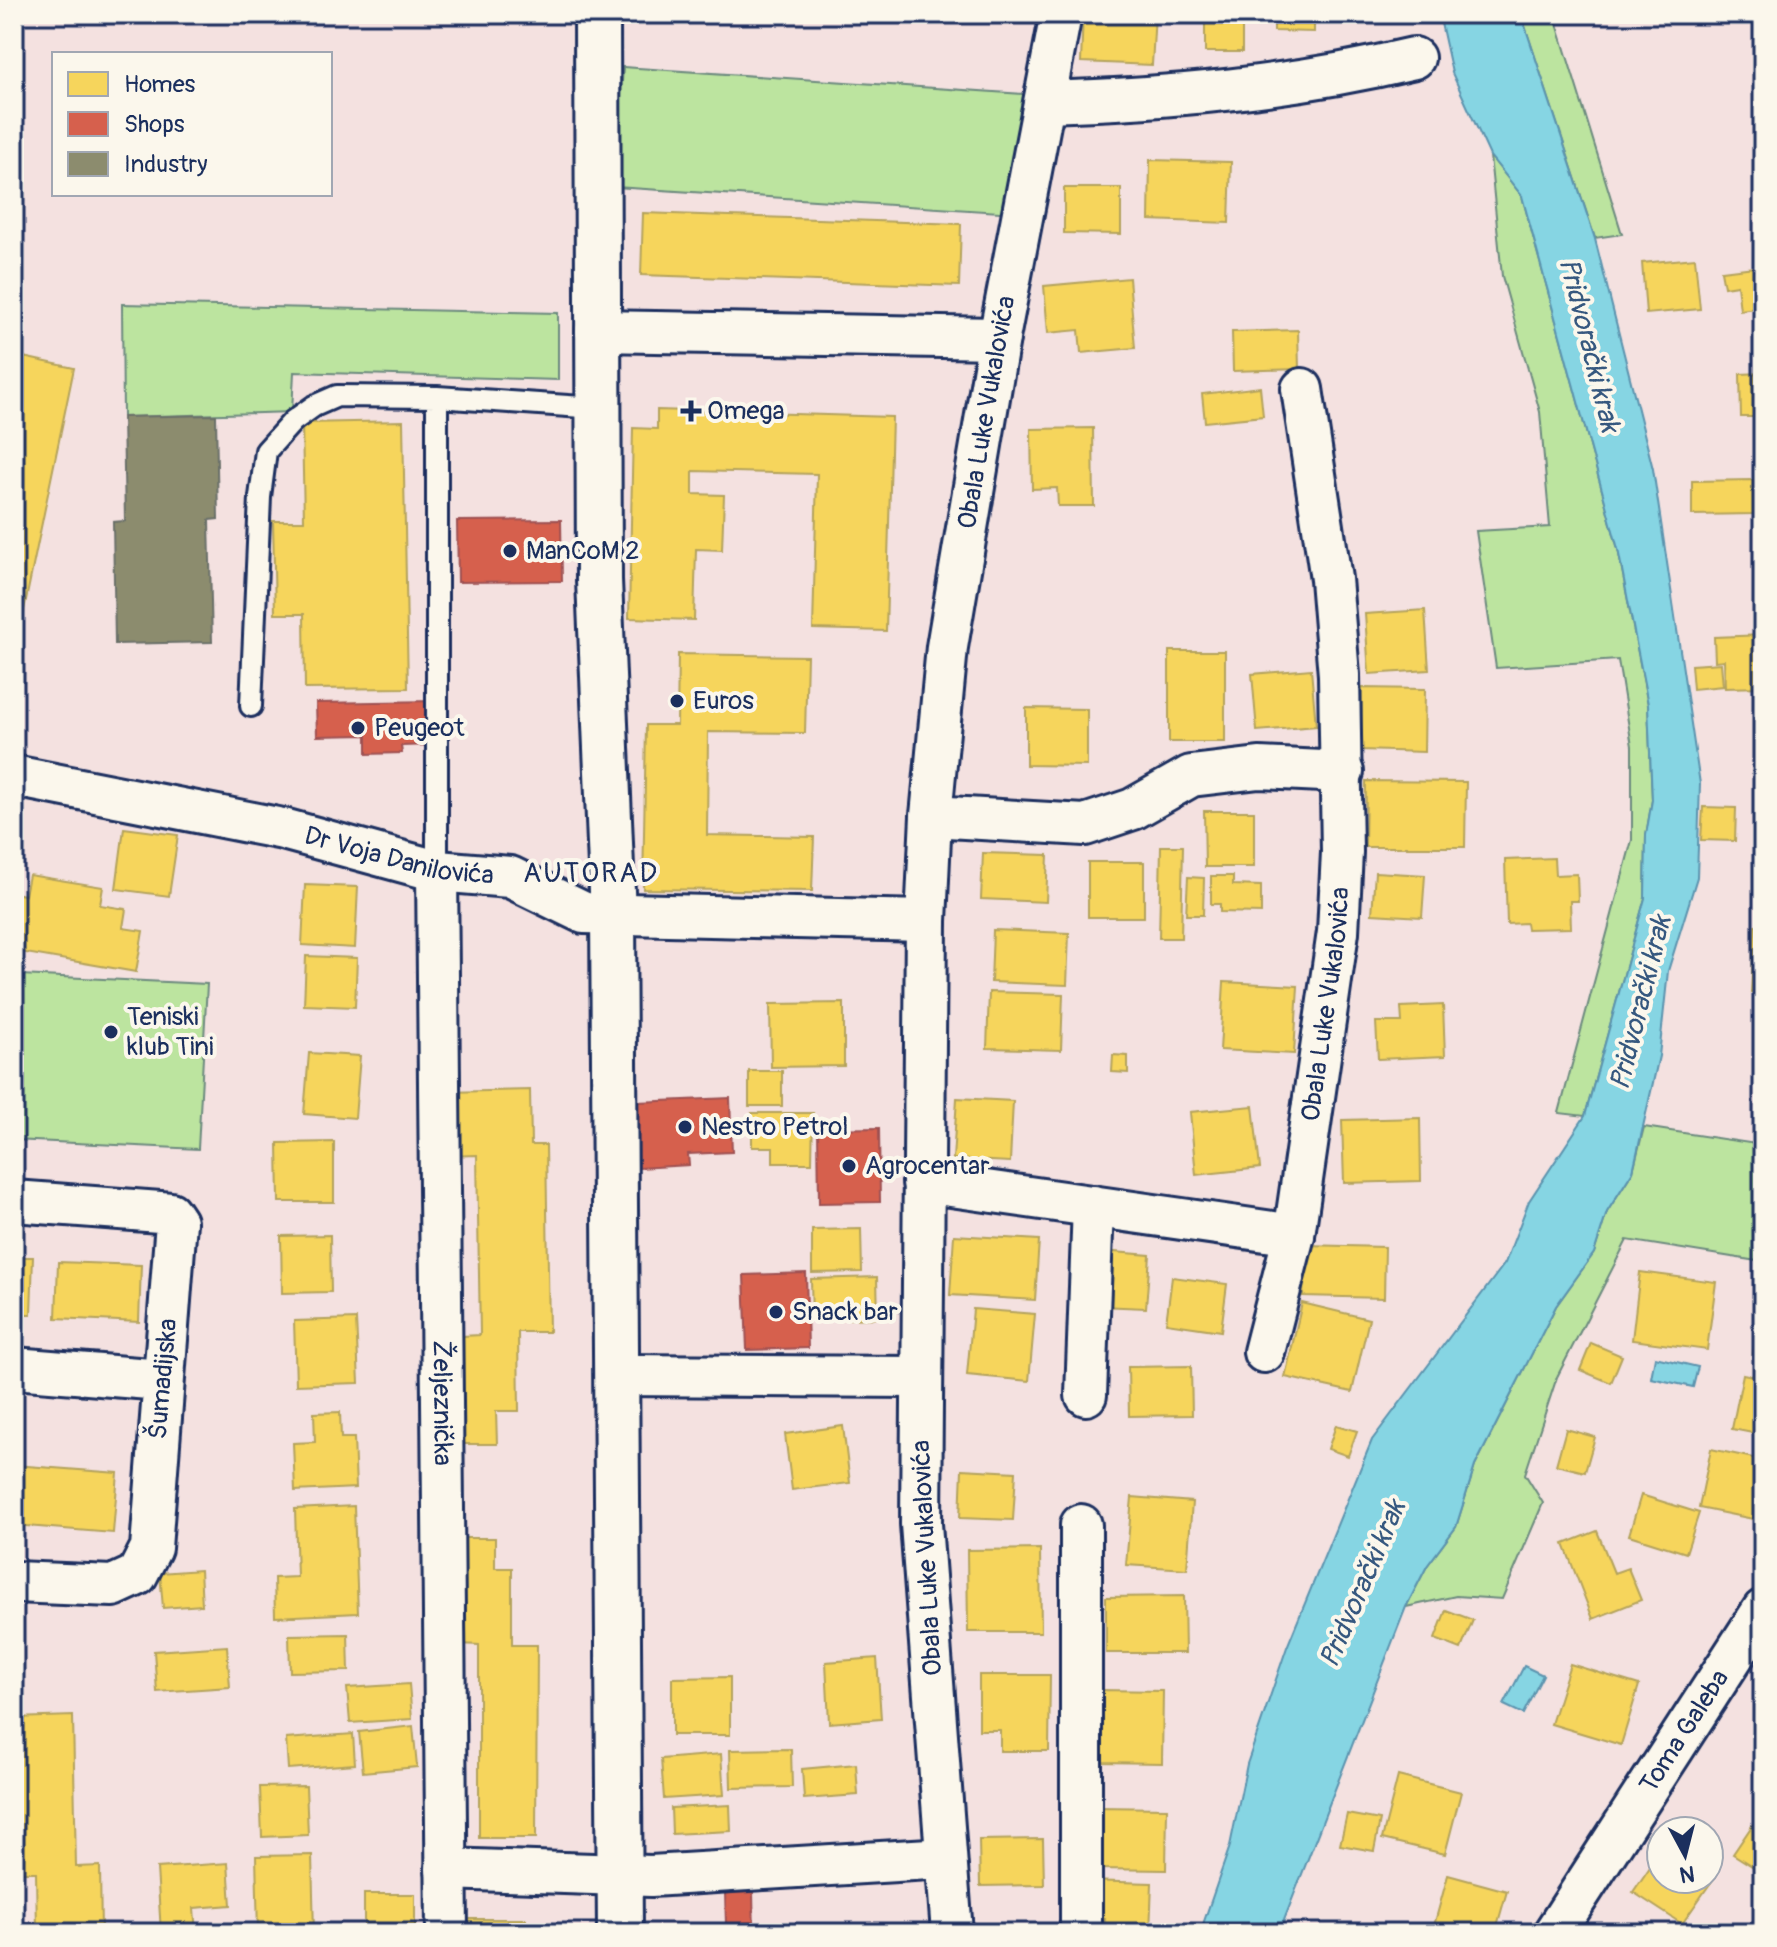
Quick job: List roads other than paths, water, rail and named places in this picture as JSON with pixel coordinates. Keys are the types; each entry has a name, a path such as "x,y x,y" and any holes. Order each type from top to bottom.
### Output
{"street":[{"path":"597,14 599,580 613,915 620,1933"},
{"name":"Obala Luke Vukalovića","path":"952,1933 921,1524 926,921 931,816 947,647 999,338 1061,14"},
{"path":"1046,102 1153,99 1258,89 1329,78 1414,58"},
{"path":"596,331 999,338"},
{"name":"Obala Luke Vukalovića","path":"1264,1352 1294,1235 1338,932 1343,772 1331,579 1302,389"},
{"path":"931,816 1085,825 1133,809 1191,776 1259,768 1343,772"},
{"name":"Dr Voja Danilovića","path":"14,776 283,829 437,871 510,877 584,913 926,921"},
{"name":"Željeznička","path":"437,871 447,1933"},
{"path":"923,1182 1294,1235"},
{"name":"Šumadijska","path":"14,1201 170,1213 176,1222 151,1548 137,1575 113,1586 14,1582"},
{"path":"1086,1395 1093,1206"},
{"path":"14,1368 162,1380"},
{"path":"616,1375 920,1377"},
{"path":"1081,1525 1081,1933"},
{"name":"Toma Galeba","path":"1554,1933 1763,1610"},
{"path":"446,1869 619,1875 946,1858"}],"lane":[{"path":"251,706 260,497 266,451 293,421 314,406 337,396 437,397 597,408"},
{"path":"437,397 437,871"}],"water":[{"name":"Pridvorački krak","path":"1439,14 1521,14 1595,239 1653,469 1700,784 1697,877 1668,971 1659,1056 1633,1171 1607,1212 1594,1253 1556,1306 1475,1466 1456,1527 1427,1566 1406,1607 1279,1933 1200,1933 1230,1846 1247,1764 1287,1647 1372,1440 1505,1263 1529,1201 1585,1116 1645,898 1646,835 1652,800 1648,704 1618,549 1522,196 1490,156 1452,73"},
{"path":"1655,1357 1698,1367 1693,1387 1651,1378"},
{"path":"1524,1666 1543,1675 1523,1714 1504,1705"}],"place":[{"name":"Omega","path":"691,411"},
{"name":"ManCoM 2","path":"510,551"},
{"name":"Euros","path":"677,701"},
{"name":"Peugeot","path":"358,728"},
{"name":"Teniski klub Tini","path":"111,1032"},
{"name":"Nestro Petrol","path":"685,1127"},
{"name":"Agrocentar","path":"849,1166"},
{"name":"Snack bar","path":"776,1312"}],"district":[{"name":"AUTORAD","path":"591,873"}]}
